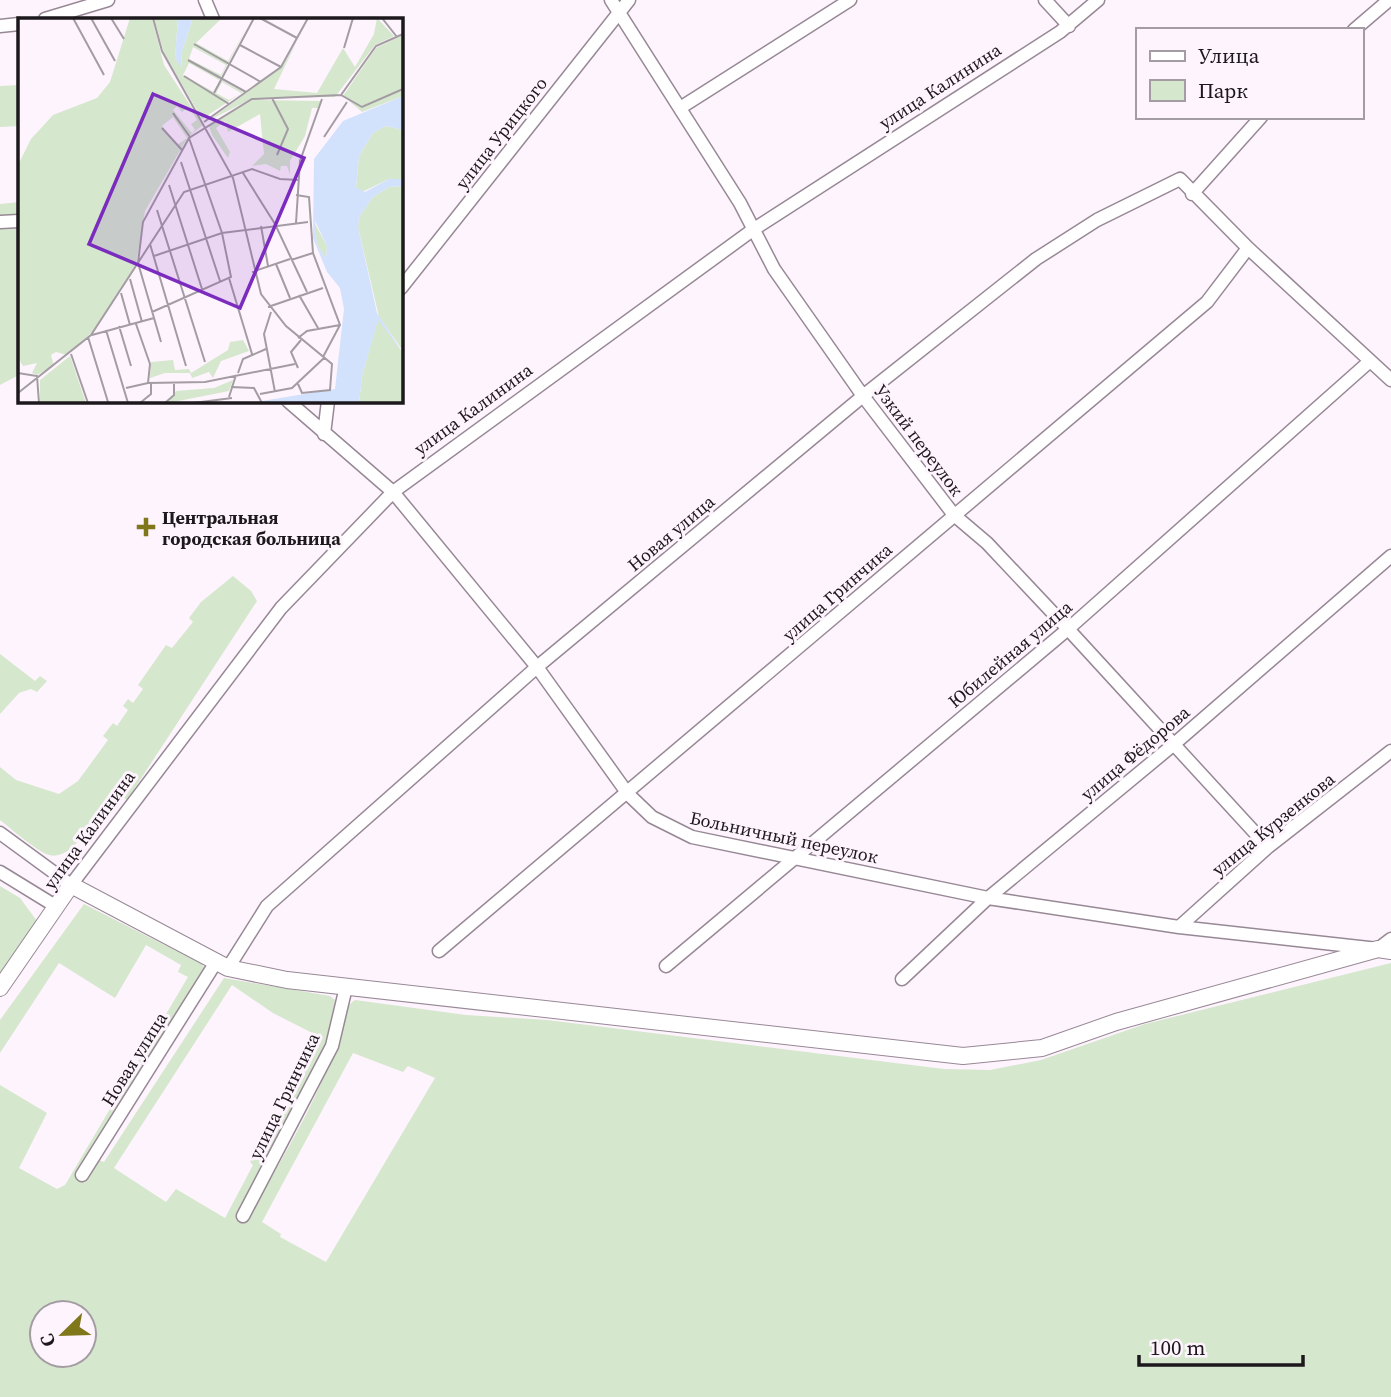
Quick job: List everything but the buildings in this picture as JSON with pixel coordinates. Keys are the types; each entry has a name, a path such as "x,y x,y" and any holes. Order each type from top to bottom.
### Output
{"street":[{"path":"49,18 108,0"},
{"path":"205,0 213,18"},
{"name":"улица Урицкого","path":"402,287 615,5 629,0"},
{"path":"680,108 850,0"},
{"path":"1045,0 1069,26"},
{"name":"улица Калинина","path":"0,988 71,886 281,608 393,492 754,229 1069,26 1098,0"},
{"path":"1356,28 1389,0"},
{"name":"Узкий переулок","path":"615,5 754,229 774,269 863,396 954,515 986,543 1068,629 1268,847"},
{"path":"0,26 18,24"},
{"path":"1259,119 1192,194 1391,380"},
{"name":"Новая улица","path":"82,1175 222,965 267,906 537,667 863,396 1036,259 1097,220 1180,178 1192,194"},
{"path":"0,222 18,221"},
{"name":"улица Гринчика","path":"439,951 1208,302 1248,248"},
{"name":"Юбилейная улица","path":"666,966 1068,629 1370,361"},
{"name":"Больничный переулок","path":"289,402 393,492 537,667 628,794 652,817 672,829 692,837 791,859 988,898 1179,926 1387,947"},
{"path":"324,434 328,402"},
{"name":"улица Фёдорова","path":"902,979 988,898 1173,745 1391,556"},
{"name":"улица Курзенкова","path":"1179,926 1268,847 1391,751"},
{"path":"0,833 71,886 222,965 287,980 962,1056 1042,1048 1116,1022 1387,947"},
{"path":"0,872 57,907"},
{"name":"улица Гринчика","path":"243,1216 332,1046 346,987"}],"green space":[{"path":"18,85 18,126 0,127 0,86"},
{"path":"18,202 18,376 0,385 0,204"},
{"path":"233,576 251,591 257,601 127,800 112,789 75,845 65,853 55,856 44,853 27,842 0,820 0,767 16,780 59,794 78,781 108,740 103,736 113,723 117,726 128,710 123,706 128,699 133,703 143,689 138,685 166,645 172,648 193,622 189,618 201,602"},
{"path":"0,654 35,681 40,676 47,681 37,692 31,689 19,693 0,714"},
{"path":"0,886 20,898 37,921 36,928 0,979"},
{"path":"84,904 202,964 206,971 93,1158 104,1162 224,978 330,996 335,1000 327,1048 239,1218 247,1222 313,1101 331,1059 345,1011 355,1000 466,1015 547,1020 944,1069 990,1070 1041,1060 1145,1024 1391,963 1391,1397 0,1397 0,1085 47,1113 19,1168 57,1189 65,1185 188,977 178,972 181,965 146,945 115,998 59,963 0,1053 0,1020","holes":["232,985 273,1013 322,1038 267,1142 262,1140 250,1162 253,1165 225,1218 176,1189 166,1202 114,1168","353,1053 403,1072 408,1066 435,1078 326,1262 280,1237 281,1234 262,1222"]}],"place":[{"name":"Центральная городская больница","path":"146,527"}]}
